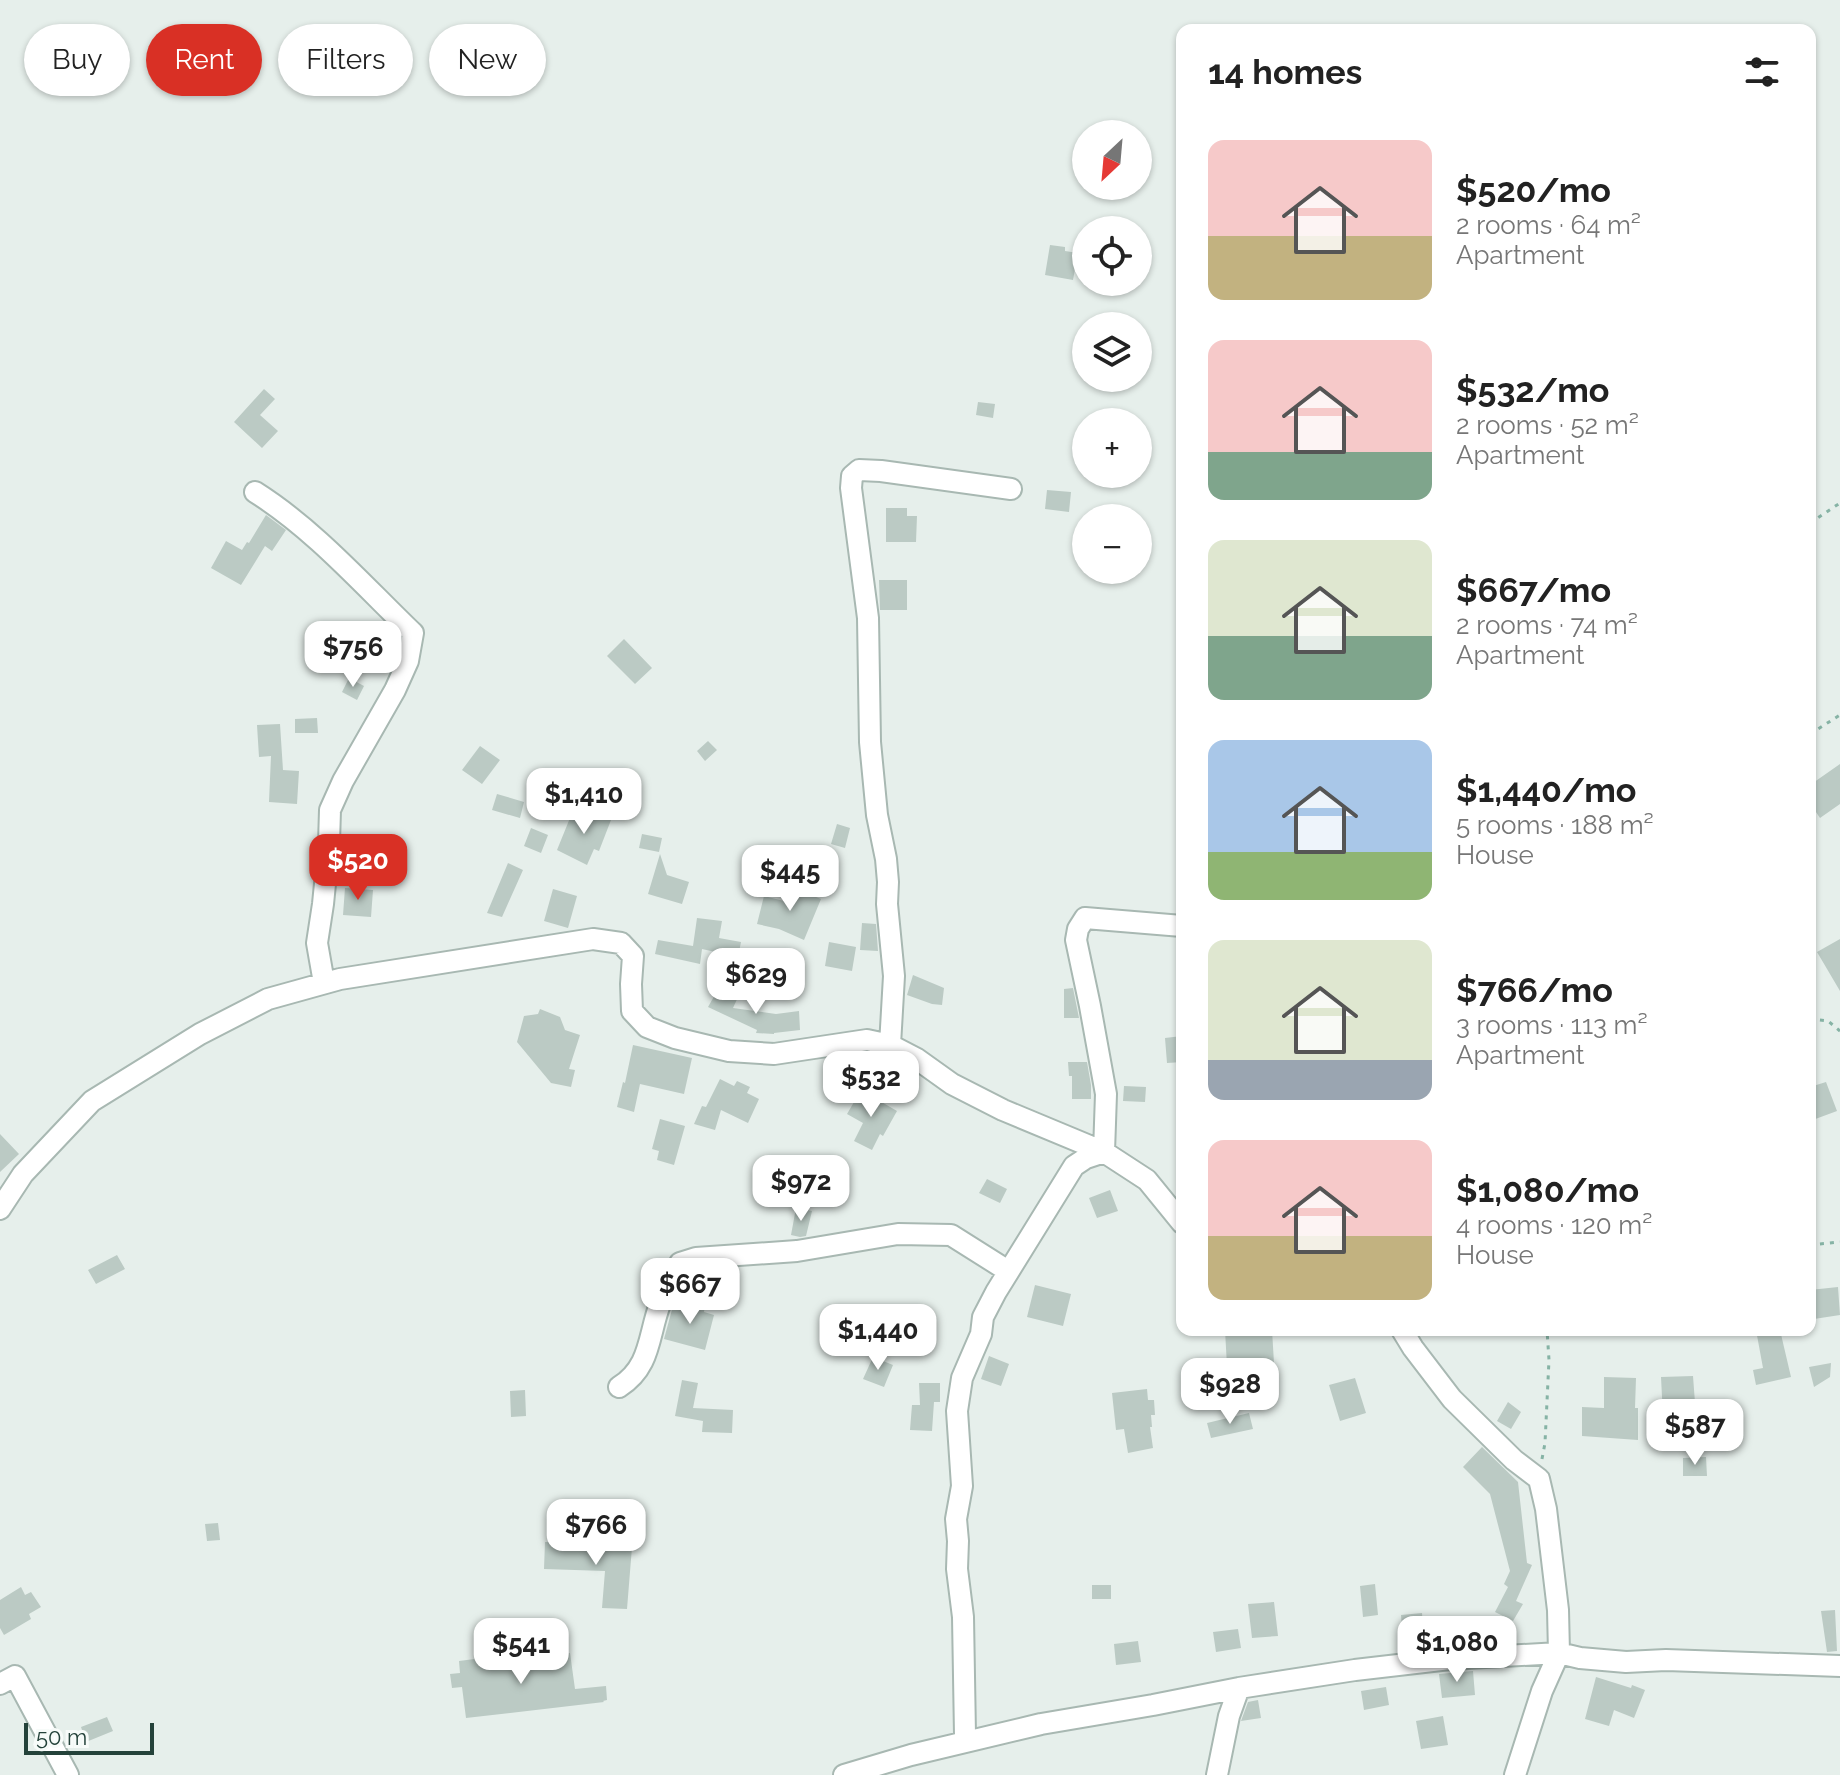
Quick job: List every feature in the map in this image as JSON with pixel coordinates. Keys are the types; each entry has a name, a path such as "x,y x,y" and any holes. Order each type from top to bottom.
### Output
{"street":[{"path":"890,1045 894,976 888,882 871,756 868,618 852,476 859,470 881,471 1011,489"},
{"path":"255,492 326,546 413,633 408,661 395,690 330,810 317,943 324,983"},
{"path":"1104,1152 1106,1094 1076,940 1078,929 1085,918 1176,926"},
{"path":"0,1209 23,1174 92,1101 213,1027 268,999 340,979 593,939 621,943 633,956 632,1011 647,1027 675,1038 729,1051 774,1054 867,1040 890,1045 917,1059 952,1084 1003,1110 1104,1152 1147,1180 1176,1216"},
{"path":"965,1735 963,1617 957,1569 956,1519 962,1486 957,1411 962,1378 981,1334 983,1317 1008,1271 1074,1166 1104,1152"},
{"path":"619,1387 636,1374 643,1360 660,1305 680,1263 696,1258 785,1253 898,1234 951,1235 1008,1271"},
{"path":"1406,1336 1452,1399 1514,1460 1539,1479 1548,1524 1558,1610 1559,1653 1542,1691 1515,1775"},
{"path":"844,1775 911,1755 1041,1724 1239,1688 1450,1659 1559,1653 1626,1662 1666,1660 1840,1666"},
{"path":"0,1684 15,1676 68,1775"},
{"path":"1217,1775 1229,1716 1239,1688"}],"path":[{"path":"1816,520 1840,503"},
{"path":"1816,730 1840,715"},
{"path":"1816,1020 1828,1021 1840,1031"},
{"path":"1816,1244 1840,1242"},
{"path":"1539,1479 1545,1443 1547,1336"}],"building":[{"path":"1050,245 1065,247 1065,251 1072,252 1072,280 1045,275"},
{"path":"264,389 275,399 260,415 278,431 262,448 234,422"},
{"path":"978,402 995,404 993,418 976,415"},
{"path":"1047,490 1071,492 1069,512 1045,509"},
{"path":"886,508 907,508 907,516 917,516 916,542 886,542"},
{"path":"266,515 286,530 272,551 265,546 241,585 211,568 226,541 242,550"},
{"path":"879,580 907,580 907,610 880,610"},
{"path":"624,639 652,668 635,684 607,656"},
{"path":"349,678 364,686 357,700 342,692"},
{"path":"317,718 318,733 295,733 295,719"},
{"path":"280,724 283,770 299,771 297,804 269,802 271,756 259,757 257,725"},
{"path":"708,741 717,750 705,761 697,751"},
{"path":"480,746 500,760 482,784 462,770"},
{"path":"1840,764 1840,804 1820,818 1816,812 1816,781"},
{"path":"497,794 524,802 520,818 492,810"},
{"path":"585,809 611,820 599,851 594,849 587,865 557,850 572,813 582,817"},
{"path":"837,824 850,828 845,848 831,844"},
{"path":"531,828 548,835 541,853 524,846"},
{"path":"642,834 662,838 659,852 639,848"},
{"path":"660,854 667,875 689,882 682,904 648,894"},
{"path":"508,863 523,870 502,917 487,913"},
{"path":"345,888 373,890 371,917 343,915"},
{"path":"794,888 821,899 804,940 757,924 764,896 788,902"},
{"path":"553,889 577,896 568,928 544,921"},
{"path":"697,918 722,921 719,938 741,942 738,957 702,949 700,964 655,954 658,940 693,946"},
{"path":"862,923 876,924 878,951 860,950"},
{"path":"1840,939 1840,991 1817,952"},
{"path":"829,942 856,947 852,971 825,966"},
{"path":"913,975 944,988 942,1005 907,995"},
{"path":"1073,988 1079,1018 1064,1018 1064,989"},
{"path":"724,990 738,997 733,1008 776,1014 799,1011 800,1030 756,1033 757,1030 708,1007 716,993 721,996"},
{"path":"540,1009 560,1017 565,1030 580,1035 569,1069 575,1070 571,1087 551,1083 517,1042 524,1016 538,1014"},
{"path":"1176,1037 1176,1062 1167,1063 1165,1038"},
{"path":"633,1045 692,1058 684,1094 640,1084 634,1112 617,1107"},
{"path":"1068,1062 1087,1062 1091,1099 1072,1099 1072,1076 1069,1076"},
{"path":"720,1079 734,1086 737,1081 750,1087 747,1093 759,1099 748,1123 721,1110 715,1130 694,1124"},
{"path":"1826,1082 1837,1111 1816,1119 1816,1085"},
{"path":"1124,1086 1146,1087 1145,1102 1123,1101"},
{"path":"861,1090 897,1111 872,1150 854,1141 863,1123 847,1114"},
{"path":"660,1119 685,1126 674,1165 657,1160 659,1151 652,1149"},
{"path":"0,1134 19,1154 0,1172"},
{"path":"987,1179 1007,1189 1000,1203 979,1193"},
{"path":"1110,1190 1118,1211 1097,1218 1089,1198"},
{"path":"796,1208 812,1211 806,1236 791,1235"},
{"path":"117,1255 125,1269 96,1284 88,1270"},
{"path":"1035,1285 1071,1294 1063,1326 1027,1317"},
{"path":"1838,1287 1840,1315 1816,1319 1816,1289"},
{"path":"688,1302 705,1306 704,1312 714,1315 705,1350 664,1339 673,1306 687,1306"},
{"path":"1225,1336 1272,1336 1274,1363 1227,1366"},
{"path":"1757,1336 1781,1336 1791,1377 1756,1385 1753,1370 1763,1368"},
{"path":"989,1356 1009,1364 1001,1386 981,1379"},
{"path":"873,1357 893,1365 884,1387 863,1379"},
{"path":"1831,1363 1830,1377 1814,1387 1809,1367"},
{"path":"1693,1376 1696,1416 1663,1417 1661,1377"},
{"path":"1604,1377 1636,1378 1638,1440 1582,1436 1582,1407 1604,1408"},
{"path":"1355,1378 1366,1413 1340,1421 1329,1385"},
{"path":"682,1380 698,1383 693,1408 733,1410 732,1433 702,1432 703,1421 675,1416"},
{"path":"919,1383 940,1383 940,1402 934,1402 932,1431 910,1430 912,1405 920,1405"},
{"path":"1147,1389 1148,1400 1154,1400 1155,1415 1151,1415 1150,1427 1153,1448 1128,1453 1124,1429 1116,1430 1112,1393"},
{"path":"525,1390 526,1416 511,1417 510,1391"},
{"path":"1508,1402 1521,1412 1511,1429 1497,1421"},
{"path":"1249,1413 1253,1429 1211,1438 1207,1423"},
{"path":"1482,1447 1518,1482 1527,1563 1532,1565 1516,1601 1523,1604 1513,1621 1495,1612 1508,1587 1504,1584 1510,1571 1490,1494 1463,1467"},
{"path":"1706,1457 1707,1476 1683,1476 1683,1458"},
{"path":"218,1523 220,1540 207,1541 205,1524"},
{"path":"545,1542 632,1547 627,1609 602,1608 605,1571 544,1569"},
{"path":"1375,1584 1378,1615 1363,1617 1360,1586"},
{"path":"1092,1585 1111,1585 1111,1599 1092,1599"},
{"path":"21,1587 25,1595 31,1592 41,1607 29,1614 31,1619 4,1635 0,1628 0,1600"},
{"path":"1274,1602 1278,1636 1252,1638 1248,1604"},
{"path":"1835,1610 1837,1651 1827,1652 1821,1611"},
{"path":"1422,1613 1424,1639 1403,1641 1401,1615"},
{"path":"1238,1629 1241,1648 1216,1652 1213,1632"},
{"path":"1138,1641 1141,1662 1116,1665 1114,1644"},
{"path":"570,1653 575,1689 606,1686 607,1700 466,1718 462,1687 452,1688 450,1674 460,1673 459,1661 490,1657 492,1666 531,1662 530,1658"},
{"path":"1473,1671 1475,1695 1442,1698 1439,1674"},
{"path":"1596,1677 1645,1690 1634,1718 1614,1710 1609,1726 1585,1719"},
{"path":"1386,1687 1389,1705 1364,1710 1361,1691"},
{"path":"1258,1700 1261,1718 1241,1721 1248,1702"},
{"path":"1443,1716 1448,1745 1421,1749 1416,1721"},
{"path":"107,1717 113,1731 86,1742 81,1727"}]}
